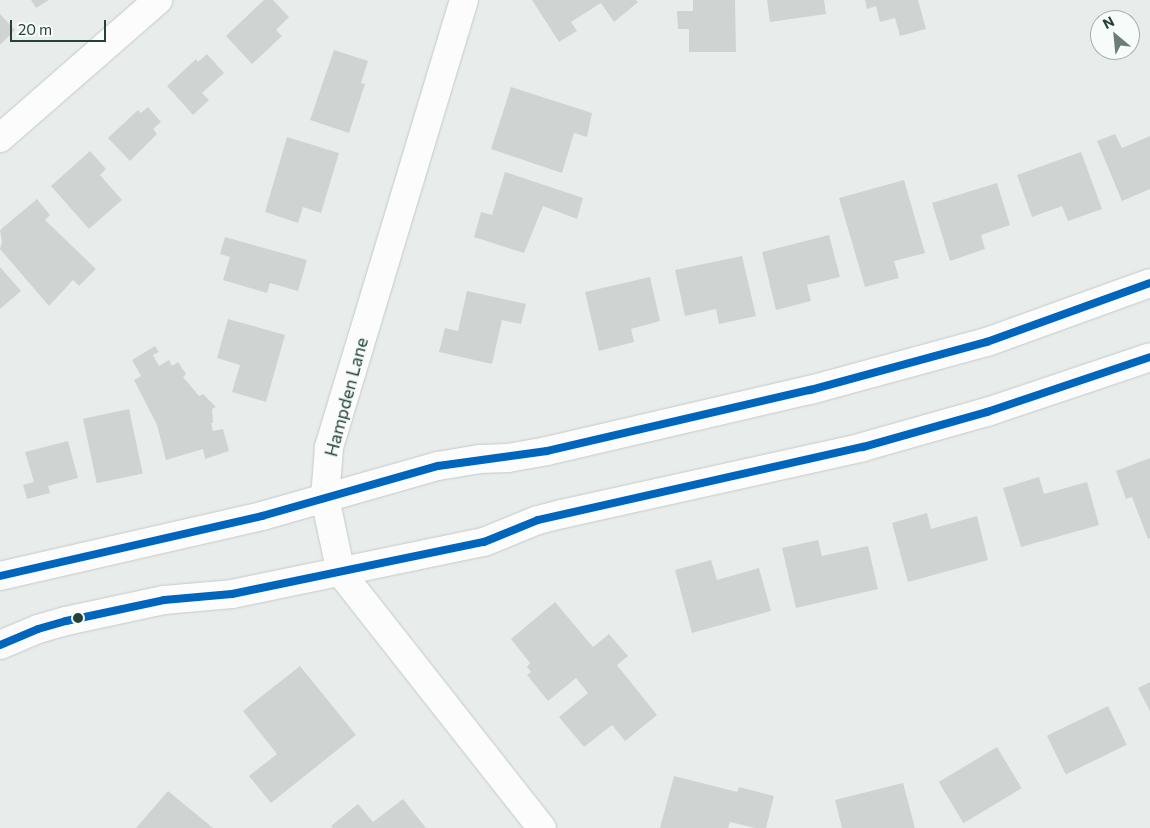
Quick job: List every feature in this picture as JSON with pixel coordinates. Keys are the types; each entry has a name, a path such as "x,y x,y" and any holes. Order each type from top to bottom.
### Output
{"street":[{"path":"0,138 158,0"},
{"name":"Hampden Lane","path":"464,0 329,448 325,498 341,573 542,828"},
{"path":"0,576 262,516 438,466 480,459 508,458 547,451 810,390 987,342 1150,283"},
{"path":"0,645 38,629 102,613 164,600 232,594 484,542 538,520 863,447 987,412 1150,356"}],"building":[{"path":"31,0 49,0 36,8"},
{"path":"264,0 273,0 289,17 276,30 282,36 252,64 226,36"},
{"path":"532,0 636,0 638,2 614,22 601,3 571,22 577,31 559,42"},
{"path":"693,0 735,0 736,52 689,52 689,29 678,29 677,11 693,11"},
{"path":"767,0 824,0 826,14 770,22"},
{"path":"865,0 918,0 926,29 900,36 895,18 880,22 876,6 867,9"},
{"path":"0,14 15,30 0,45"},
{"path":"334,50 368,61 361,83 365,84 349,133 310,120"},
{"path":"207,54 224,73 202,93 209,100 193,115 167,86 196,59 198,62"},
{"path":"511,87 592,113 587,137 574,133 562,173 491,149"},
{"path":"148,107 161,122 153,129 157,134 130,161 108,138 138,110 141,113"},
{"path":"1115,134 1122,148 1150,136 1150,189 1122,201 1097,141"},
{"path":"287,137 339,153 321,213 303,207 298,223 265,212"},
{"path":"90,151 106,169 100,175 122,200 89,229 51,186"},
{"path":"1081,152 1102,209 1068,221 1062,206 1032,217 1017,175"},
{"path":"505,172 583,198 577,219 543,206 524,253 474,237 481,212 492,215"},
{"path":"904,180 925,253 894,261 899,278 865,287 839,198"},
{"path":"997,183 1010,225 981,235 985,249 950,261 932,203"},
{"path":"37,199 50,215 45,220 96,269 79,286 73,280 49,306 0,249 2,242 0,230"},
{"path":"829,235 840,277 807,285 811,301 776,310 762,252"},
{"path":"225,237 307,260 298,291 270,283 267,293 223,280 230,257 220,254"},
{"path":"742,256 756,316 719,324 716,309 685,316 675,270"},
{"path":"0,267 21,291 0,309"},
{"path":"650,277 660,321 631,329 634,342 599,351 585,292"},
{"path":"467,291 526,304 521,324 502,320 492,364 439,352 445,328 458,331"},
{"path":"228,319 285,335 266,402 232,392 240,365 217,358"},
{"path":"155,346 159,352 153,355 159,366 169,360 172,366 178,362 186,374 183,377 199,396 203,394 216,407 212,409 213,423 211,423 213,431 223,429 229,451 205,459 203,449 166,460 157,425 134,380 141,376 132,360"},
{"path":"129,409 143,474 97,483 83,419"},
{"path":"68,441 78,478 48,486 50,493 27,499 23,485 34,482 25,452"},
{"path":"1150,458 1150,538 1148,539 1132,497 1126,499 1116,471"},
{"path":"1039,477 1044,494 1087,482 1099,525 1021,547 1003,488"},
{"path":"927,513 931,529 977,516 988,560 908,582 892,523"},
{"path":"818,540 822,556 868,546 878,589 796,608 782,548"},
{"path":"711,560 717,580 759,568 771,611 692,633 675,570"},
{"path":"555,602 593,647 609,634 628,656 617,665 657,715 625,741 612,725 584,747 559,717 588,693 576,678 548,701 527,675 531,672 527,667 530,663 511,639"},
{"path":"300,666 356,735 271,803 249,776 277,754 243,711"},
{"path":"1150,682 1150,711 1138,688"},
{"path":"1108,706 1127,745 1066,774 1047,736"},
{"path":"997,747 1022,788 963,823 939,782"},
{"path":"674,776 737,792 739,787 774,796 766,828 755,828 730,822 728,828 660,828"},
{"path":"903,783 915,828 842,828 835,800"},
{"path":"168,791 213,828 136,828"},
{"path":"403,799 426,828 333,828 331,826 358,804 373,822"}],"transit line":[{"path":"0,576 262,516 438,466 547,451 810,390 987,342 1150,283"},
{"path":"0,645 38,629 66,621 164,600 232,594 484,542 538,520 863,447 987,412 1150,357"}]}
